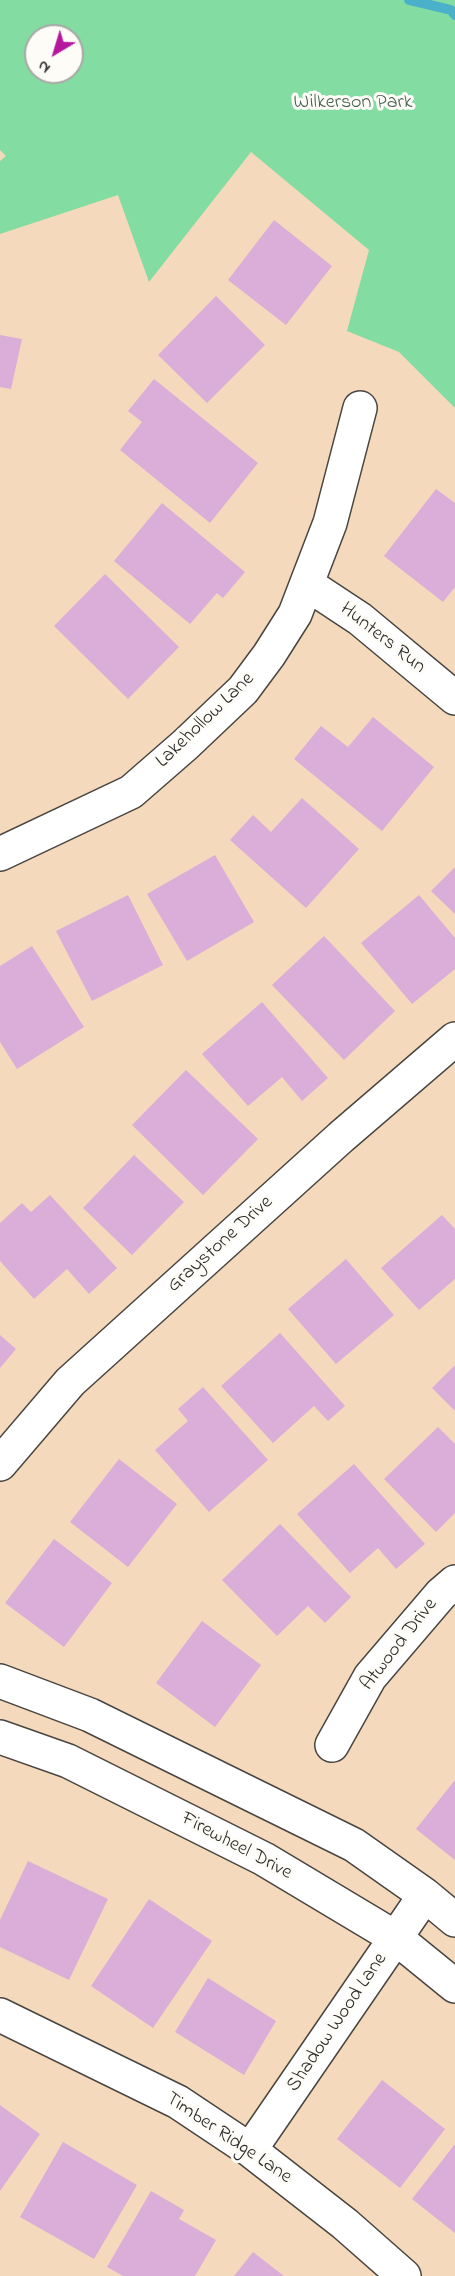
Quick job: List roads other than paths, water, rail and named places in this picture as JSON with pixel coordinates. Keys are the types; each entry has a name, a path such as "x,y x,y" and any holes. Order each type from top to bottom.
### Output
{"street":[{"name":"Lakehollow Lane","path":"0,854 131,792 243,690 269,656 295,614 330,523 360,408"},
{"name":"Hunters Run","path":"306,584 360,619 455,698"},
{"name":"Graystone Drive","path":"0,1464 70,1382 341,1137 455,1039"},
{"name":"Atwood Drive","path":"332,1744 370,1677 441,1594 455,1582"},
{"path":"0,1681 90,1714 354,1845 425,1895 455,1920"},
{"name":"Firewheel Drive","path":"0,1737 68,1761 264,1859 396,1938 455,1986"},
{"name":"Shadow Wood Lane","path":"250,2150 425,1895"},
{"name":"Timber Ridge Lane","path":"0,2015 178,2102 250,2150 345,2224 404,2276"}],"waterway":[{"path":"409,0 451,10 455,15"}],"park label":[{"name":"Wilkerson Park","path":"353,104"}]}
